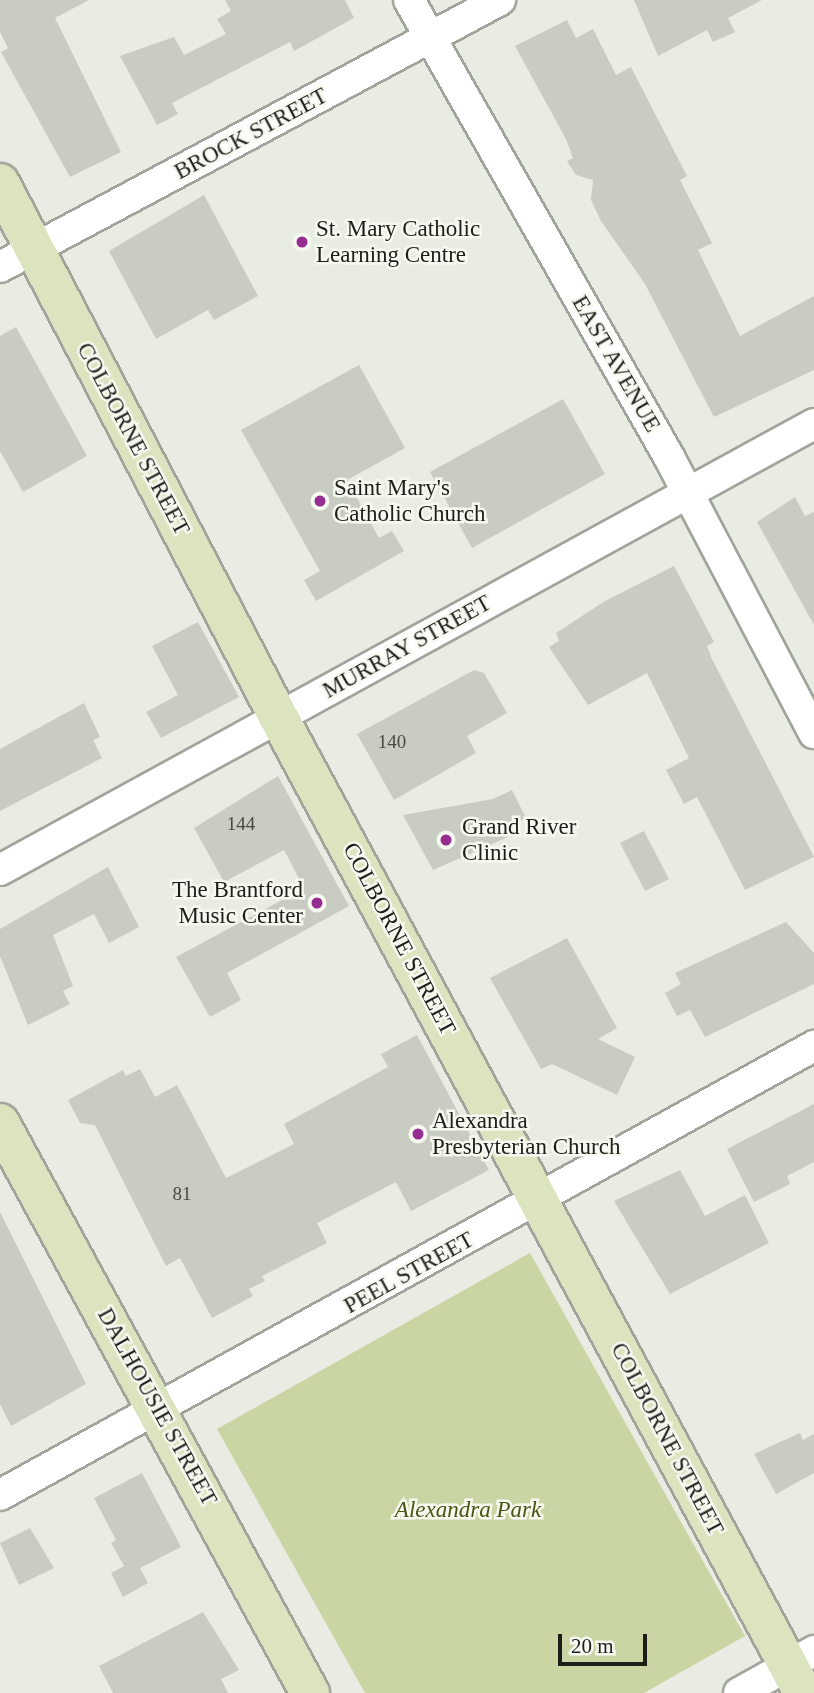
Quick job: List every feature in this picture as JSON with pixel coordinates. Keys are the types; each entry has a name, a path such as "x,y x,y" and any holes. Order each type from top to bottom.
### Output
{"main road":[{"name":"COLBORNE STREET","path":"0,183 279,718 541,1201 801,1669"},
{"name":"DALHOUSIE STREET","path":"0,1122 159,1408 310,1693"}],"street":[{"name":"EAST AVENUE","path":"409,0 688,492 814,733"},
{"name":"BROCK STREET","path":"0,267 500,0"},
{"name":"MURRAY STREET","path":"0,870 814,424"},
{"name":"PEEL STREET","path":"0,1495 541,1201 814,1046"},
{"path":"739,1693 801,1669"}],"green space":[{"name":"Alexandra Park","path":"530,1253 745,1636 644,1693 365,1693 217,1429"}],"building":[{"path":"0,0 89,0 55,18 121,152 70,177 1,52 8,48 0,32"},
{"path":"225,0 345,0 354,18 294,51 290,42 172,103 178,114 157,125 120,56 174,37 184,55 226,34 217,19 231,11"},
{"path":"634,0 762,0 728,18 735,32 713,42 707,30 658,56"},
{"path":"567,20 576,38 593,29 616,75 631,67 687,176 680,180 712,243 698,250 740,336 814,296 814,370 714,417 645,284 601,221 591,200 593,180 576,175 567,161 573,158 566,139 515,46"},
{"path":"204,195 258,296 214,320 208,310 156,339 109,251"},
{"path":"16,327 87,456 23,492 0,451 0,336"},
{"name":"Saint Mary's Catholic Church","path":"359,365 405,448 347,480 379,538 392,531 404,551 316,601 304,580 320,571 241,430"},
{"path":"563,399 605,474 472,548 430,472"},
{"path":"795,497 805,516 814,512 814,625 757,522"},
{"path":"674,566 714,642 707,646 712,659 814,857 745,890 697,797 684,804 666,770 689,758 647,673 588,705 549,647 559,641 556,633 605,601"},
{"path":"198,622 239,697 161,738 146,712 178,695 152,646"},
{"path":"474,670 484,673 507,713 467,736 476,753 394,800 357,734"},
{"path":"84,703 100,737 93,740 102,758 0,811 0,749"},
{"path":"278,776 349,906 227,973 241,1000 210,1017 176,957 304,888 284,850 224,882 194,828"},
{"path":"512,790 526,818 508,827 512,835 433,870 403,815 493,799"},
{"path":"644,831 669,879 645,891 620,843"},
{"path":"108,867 139,927 109,943 94,914 53,935 73,986 63,991 70,1004 28,1025 0,956 0,929"},
{"path":"786,922 814,953 814,984 705,1037 690,1010 677,1016 665,993 681,984 675,973"},
{"path":"567,938 617,1028 598,1039 635,1057 617,1095 552,1064 541,1069 490,978"},
{"path":"417,1035 489,1170 411,1211 396,1182 317,1223 327,1243 262,1276 265,1281 249,1289 253,1296 212,1318 180,1258 166,1266 95,1125 80,1123 68,1100 123,1070 126,1076 140,1069 155,1097 177,1085 226,1178 294,1144 284,1124 388,1067 381,1054"},
{"path":"814,1104 814,1162 787,1176 790,1184 754,1202 727,1149"},
{"path":"680,1170 705,1216 745,1195 769,1243 670,1294 614,1201"},
{"path":"0,1212 86,1384 11,1426 0,1404"},
{"path":"800,1433 803,1440 814,1434 814,1473 776,1494 754,1454"},
{"path":"142,1473 181,1547 140,1568 148,1583 123,1597 111,1573 124,1566 111,1543 116,1540 94,1498"},
{"path":"30,1528 54,1568 19,1585 0,1543"},
{"path":"203,1612 239,1670 221,1679 228,1693 113,1693 99,1666"}],"place":[{"name":"St. Mary Catholic Learning Centre","path":"302,242"},
{"name":"Saint Mary's Catholic Church","path":"320,501"},
{"name":"Grand River Clinic","path":"446,840"},
{"name":"The Brantford Music Center","path":"317,903"},
{"name":"Alexandra Presbyterian Church","path":"418,1134"}]}
